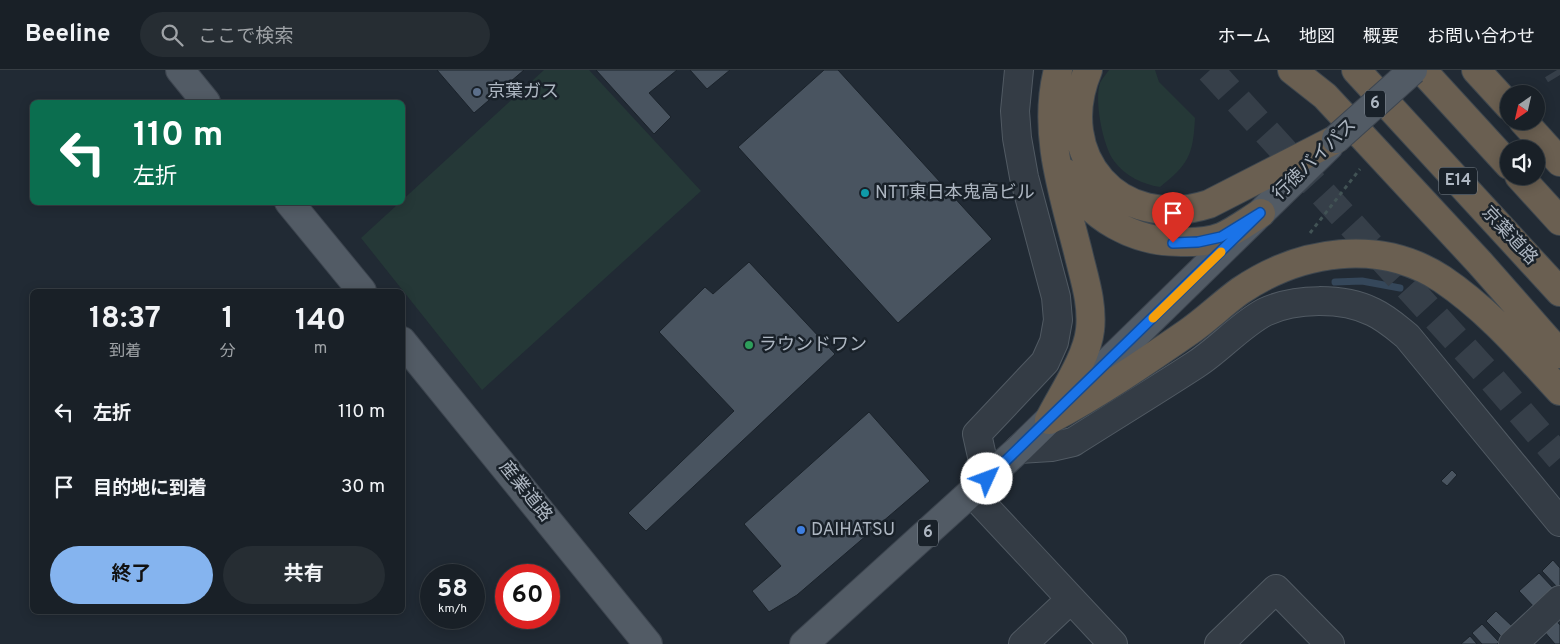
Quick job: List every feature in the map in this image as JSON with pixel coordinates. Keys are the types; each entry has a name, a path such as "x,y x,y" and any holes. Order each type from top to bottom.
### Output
{"highway":[{"path":"1049,420 1086,348 1091,314 1088,288 1066,209 1056,156 1051,114 1053,88 1058,70"},
{"path":"1088,70 1080,88 1077,107 1080,135 1087,160 1096,174 1123,198 1138,206 1154,211 1191,210 1208,204 1336,138"},
{"path":"1292,70 1331,103 1480,263 1560,354"},
{"name":"京葉道路","path":"1356,70 1560,292"},
{"name":"E14","path":"1422,70 1500,155"},
{"path":"1476,70 1500,96"},
{"path":"1531,130 1560,162"},
{"path":"1056,156 1070,184 1084,203 1134,235 1153,241 1198,242 1221,237 1260,213"},
{"path":"1527,185 1560,221"},
{"path":"1049,420 1084,402 1189,332 1240,291 1263,277 1310,258 1334,254 1362,253 1390,257 1416,265 1441,279 1470,300 1501,327 1560,391"}],"main road":[{"path":"180,70 204,100"},
{"name":"行徳バイパス","path":"804,644 1019,449 1336,138 1406,75"},
{"path":"291,205 360,289"},
{"name":"産業道路","path":"405,345 648,644"}],"street":[{"path":"1019,70 1016,111 1017,138 1024,177 1056,296 1058,320 1054,342 1045,362 976,434 979,486 1071,599 1113,644"},
{"path":"1019,449 1051,447 1073,442 1198,364 1264,313 1280,306 1312,302 1354,306 1372,311 1407,336 1560,522"},
{"path":"1221,643 1276,589 1330,644"},
{"path":"1024,644 1071,599"},
{"path":"1526,640 1560,600"}],"path":[{"path":"1311,232 1360,169"}],"green space":[{"path":"544,70 589,70 701,191 482,390 405,293 405,289 402,289 361,238 397,205 405,205 405,198"},
{"path":"1109,70 1155,70 1159,82 1195,118 1193,141 1188,158 1177,172 1160,187 1140,181 1123,171 1114,161 1106,145 1099,112 1098,91 1100,83"}],"building":[{"name":"京葉ガス","path":"437,70 524,70 474,113"},
{"path":"596,70 677,70 649,93 671,117 654,134"},
{"path":"690,70 730,70 707,89"},
{"name":"NTT東日本鬼高ビル","path":"824,70 838,70 992,239 898,323 738,147"},
{"path":"749,262 835,354 646,531 628,513 734,411 659,332 705,287 713,294"},
{"path":"869,412 930,481 797,595 769,612 752,591 781,566 744,524"},
{"path":"1452,470 1457,475 1447,486 1441,481"},
{"path":"1553,560 1560,568 1560,587 1558,588 1542,571"},
{"path":"1539,573 1555,590 1535,608 1519,591"},
{"path":"1496,611 1513,627 1502,637 1486,621"},
{"path":"1555,619 1560,625 1560,644 1555,644 1543,630"},
{"path":"1482,624 1499,642 1497,644 1482,644 1472,633"},
{"path":"1470,636 1477,644 1461,644"}],"waterway":[{"path":"1335,282 1362,281 1400,288"}],"tunnel":[{"path":"1210,70 1485,371 1560,458"},
{"path":"1557,70 1560,75"}],"slow traffic":[{"path":"1153,318 1221,252"}],"place":[{"name":"京葉ガス","path":"477,92"},
{"name":"NTT東日本鬼高ビル","path":"865,193"},
{"name":"ラウンドワン","path":"749,345"},
{"name":"DAIHATSU","path":"801,530"}],"route":[{"path":"987,479 1260,213 1221,237 1198,242 1173,243"}]}
